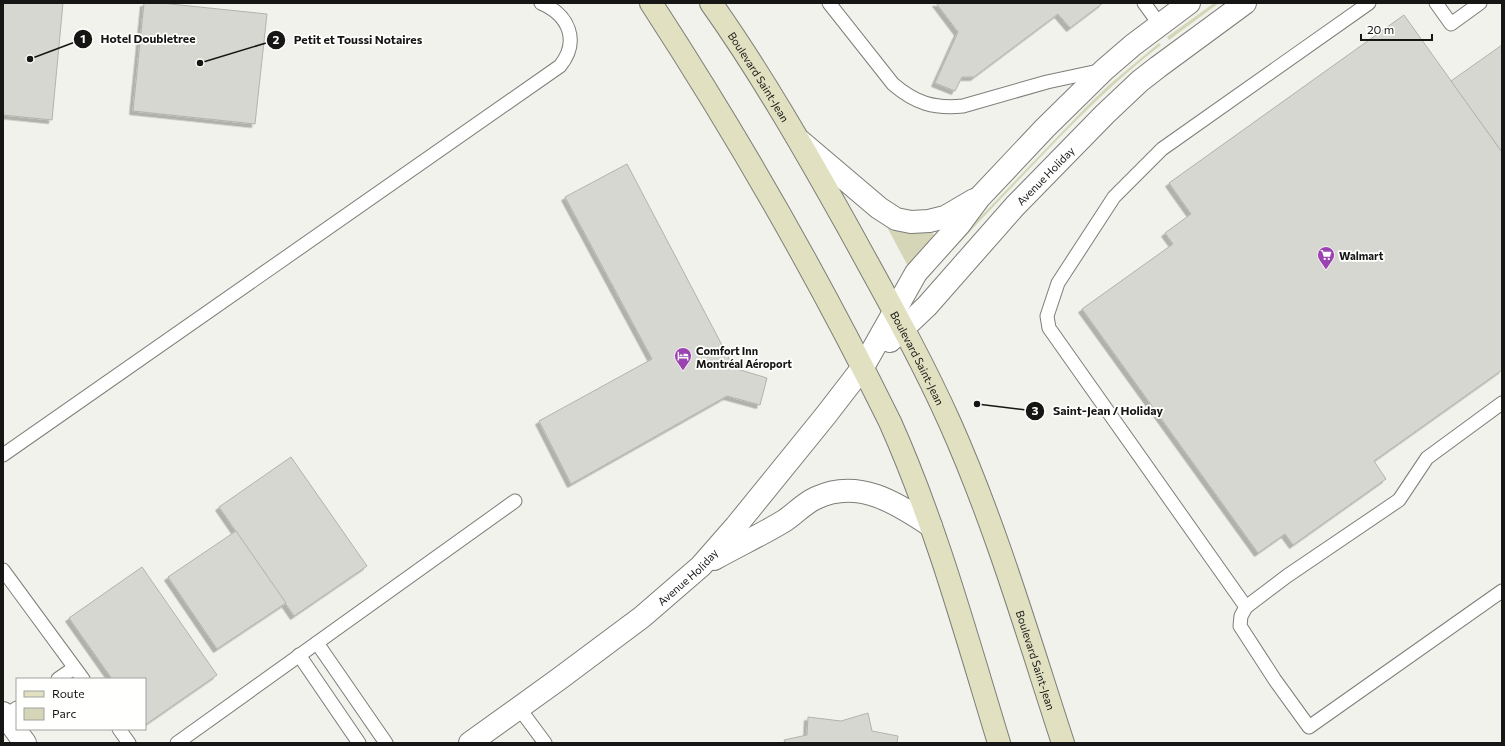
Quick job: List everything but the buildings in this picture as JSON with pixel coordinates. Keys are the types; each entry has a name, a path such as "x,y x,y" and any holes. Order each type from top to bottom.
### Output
{"main road":[{"path":"651,3 741,145 821,286 863,367 900,444 931,526 999,743"},
{"name":"Boulevard Saint-Jean","path":"711,3 799,140 899,319 950,425 985,512 1063,743"}],"street":[{"name":"Avenue Holiday","path":"470,743 642,617 701,566 736,526 826,416 863,367 899,319 916,273 959,225 978,198 1045,128 1104,70 1189,3"},
{"name":"Avenue Holiday","path":"899,319 927,306 979,246 1045,174 1140,81 1245,3"},
{"path":"799,140 879,208 896,219 911,222 929,221 945,217 978,198"},
{"path":"701,566 785,520 795,511 815,498 834,492 857,491 881,497 902,507 931,526"},
{"path":"7,714 16,728"},
{"path":"17,730 25,743"}],"lane":[{"path":"3,455 560,66 566,58 569,50 571,39 568,26 562,17 549,6 541,3"},
{"path":"829,3 893,84 906,95 928,105 952,107 963,106 1047,82 1104,70"},
{"path":"1144,3 1160,25"},
{"path":"1246,607 1049,328 1047,316 1058,283 1114,197 1162,149 1369,3"},
{"path":"1436,3 1451,24 1480,3"},
{"path":"1502,403 1427,458 1399,500 1288,576 1246,607 1241,616 1240,626 1309,727 1502,591"},
{"path":"177,743 515,501"},
{"path":"3,570 82,678"},
{"path":"317,643 386,743"},
{"path":"300,655 359,743"},
{"path":"59,678 74,668"},
{"path":"519,708 545,743"},
{"path":"120,730 129,743"}],"green space":[{"path":"1214,3 1219,3 1169,40 1167,37"},
{"path":"1159,43 1161,45 1111,87 1064,133 921,284 933,266 1088,105 1110,84"},
{"path":"886,225 911,232 933,233 935,238 910,270"}],"place":[{"name":"Hotel Doubletree","path":"30,59"},
{"name":"Petit et Toussi Notaires","path":"200,63"},
{"name":"Walmart","path":"1326,270"},
{"name":"Comfort Inn Montréal Aéroport","path":"683,371"},
{"name":"Saint-Jean / Holiday","path":"977,404"}]}
